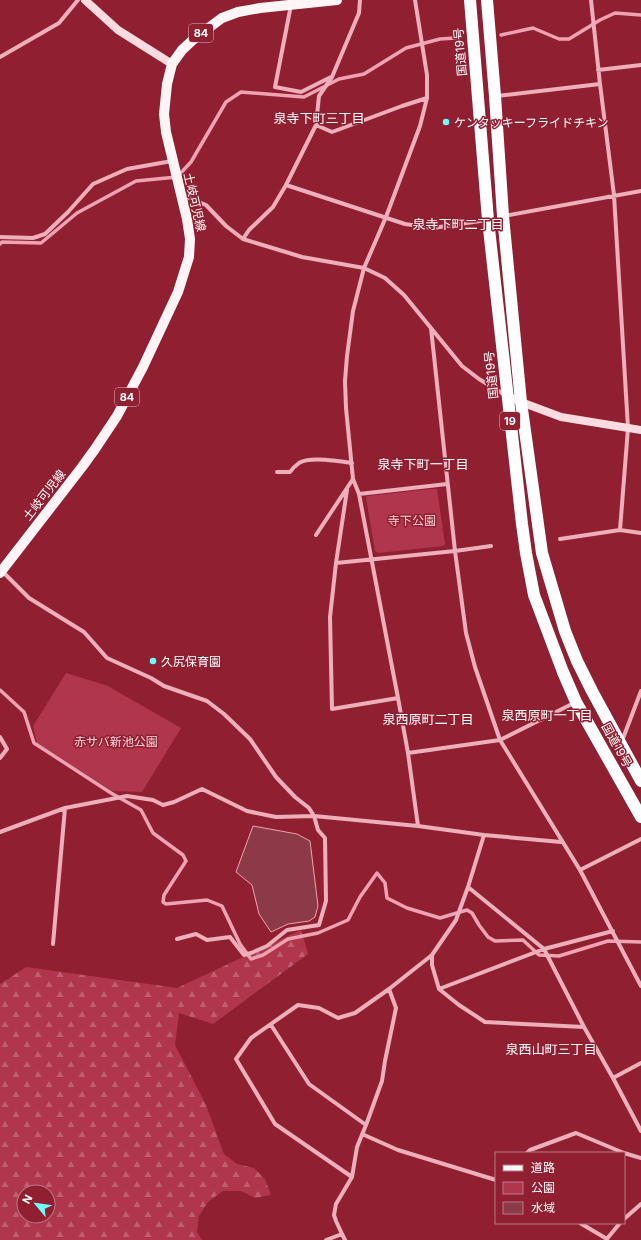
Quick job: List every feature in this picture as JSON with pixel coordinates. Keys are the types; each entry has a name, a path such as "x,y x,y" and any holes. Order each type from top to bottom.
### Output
{"highway":[{"name":"国道19号","path":"470,0 488,220 523,531 534,596 576,702 641,817"},
{"name":"国道19号","path":"487,0 503,216 521,402 542,553 565,630 577,661 641,781"}],"main road":[{"name":"土岐可児線","path":"1,572 95,449 120,409 143,367 172,308 178,292 189,257 190,239 166,132 164,114 167,84 172,64 182,50 195,38 222,18 238,12 292,2 337,0"}],"street":[{"path":"0,57 59,23 78,0"},
{"path":"85,0 118,30 172,64"},
{"path":"242,239 273,207 286,185 316,125 319,96 332,76 359,13 360,0"},
{"path":"415,0 427,75 427,98 420,126 386,217 364,268 353,311 345,381 346,408 353,479 359,494 398,698 408,753 418,826"},
{"path":"591,0 598,70 614,195 628,428 620,530"},
{"path":"292,2 276,87 301,92 332,76"},
{"path":"598,70 641,65"},
{"path":"495,96 600,84"},
{"path":"316,125 332,132 427,98"},
{"path":"0,237 33,238 45,234 68,212 93,184 127,169 173,164"},
{"path":"286,185 405,224 433,228 488,220"},
{"path":"180,190 206,205 226,226 242,239 302,257 364,268 385,278 404,295 462,366 479,379 507,396 561,417 641,430"},
{"path":"503,216 641,191"},
{"path":"431,328 455,551 466,633 475,667 500,740 580,870 641,986"},
{"path":"277,472 290,472 300,462 316,460 352,463"},
{"path":"316,535 353,479"},
{"path":"359,494 447,484"},
{"path":"347,490 336,563 330,617 332,709 398,698"},
{"path":"560,539 620,530 641,533"},
{"path":"336,563 491,546"},
{"path":"1,572 29,598 84,632 107,658 151,678 164,686 207,700 250,739 276,777 295,797 309,808 314,816 318,830 325,838 326,901 319,925 287,930 267,946 244,955 230,937 207,940 196,934 177,939"},
{"path":"621,745 641,691"},
{"path":"408,753 500,740 576,702"},
{"path":"0,737 7,750 0,758"},
{"path":"0,832 65,808 127,796 153,800 163,805 174,802 202,788 247,811 276,817 314,816 562,842"},
{"path":"53,944 65,808"},
{"path":"352,1178 275,1124 236,1059 251,1038 298,1004 319,1008 338,1018 355,1013 389,989 432,955 456,920 484,835"},
{"path":"580,870 641,839"},
{"path":"468,887 544,949 584,1027 641,1131"},
{"path":"440,989 544,949 612,931"},
{"path":"432,955 432,965 440,989 459,1005 485,1022 584,1027"},
{"path":"345,1240 334,1215 336,1204 352,1178 357,1147 382,1080 396,1008 389,989"},
{"path":"271,1025 309,1084 366,1125"},
{"path":"613,1078 641,1063"},
{"path":"529,1152 530,1150 576,1133 622,1152"},
{"path":"362,1134 398,1150 495,1180"},
{"path":"625,1153 641,1158"},
{"path":"625,1218 641,1204"},
{"path":"582,1224 607,1240 619,1224"},
{"path":"326,1240 342,1234"}],"green space":[{"name":"寺下公園","path":"437,489 445,544 443,546 379,553 375,551 366,498 367,496"},
{"name":"赤サバ新池公園","path":"66,673 108,686 181,728 142,792 112,791 37,743 33,726"},
{"path":"301,930 308,954 213,1024 179,1013 175,1045 206,1105 224,1154 237,1164 254,1168 265,1179 271,1195 255,1198 241,1191 223,1191 208,1202 199,1216 197,1232 202,1240 0,1240 0,984 26,967 177,988"}],"water":[{"path":"253,826 297,834 310,841 318,906 315,917 309,921 288,924 271,932 259,914 252,885 236,872"}],"waterway":[{"path":"501,35 533,28 559,39 569,39 600,20 615,13 641,15"},
{"path":"0,244 2,242 41,243 77,213 136,181 177,177 191,162 226,102 241,92 304,97 339,79 364,74 406,48 440,39 456,38"},
{"path":"0,690 24,712 34,743 111,793 141,810 153,833 183,855 186,861 164,895 163,902 166,904 207,900 222,906 240,944 251,959 263,955 288,939 318,933 348,920 360,897 377,873 385,883 387,898 407,908 440,918 467,910 472,913 488,937 495,941 523,940 539,955 559,956 608,941 641,942"}],"place":[{"name":"ケンタッキーフライドチキン","path":"446,122"},
{"name":"久尻保育園","path":"153,661"}],"district":[{"name":"泉寺下町三丁目","path":"319,118"},
{"name":"泉寺下町二丁目","path":"458,224"},
{"name":"泉寺下町一丁目","path":"423,464"},
{"name":"泉西原町一丁目","path":"547,715"},
{"name":"泉西原町二丁目","path":"428,719"},
{"name":"泉西山町三丁目","path":"551,1049"}]}
